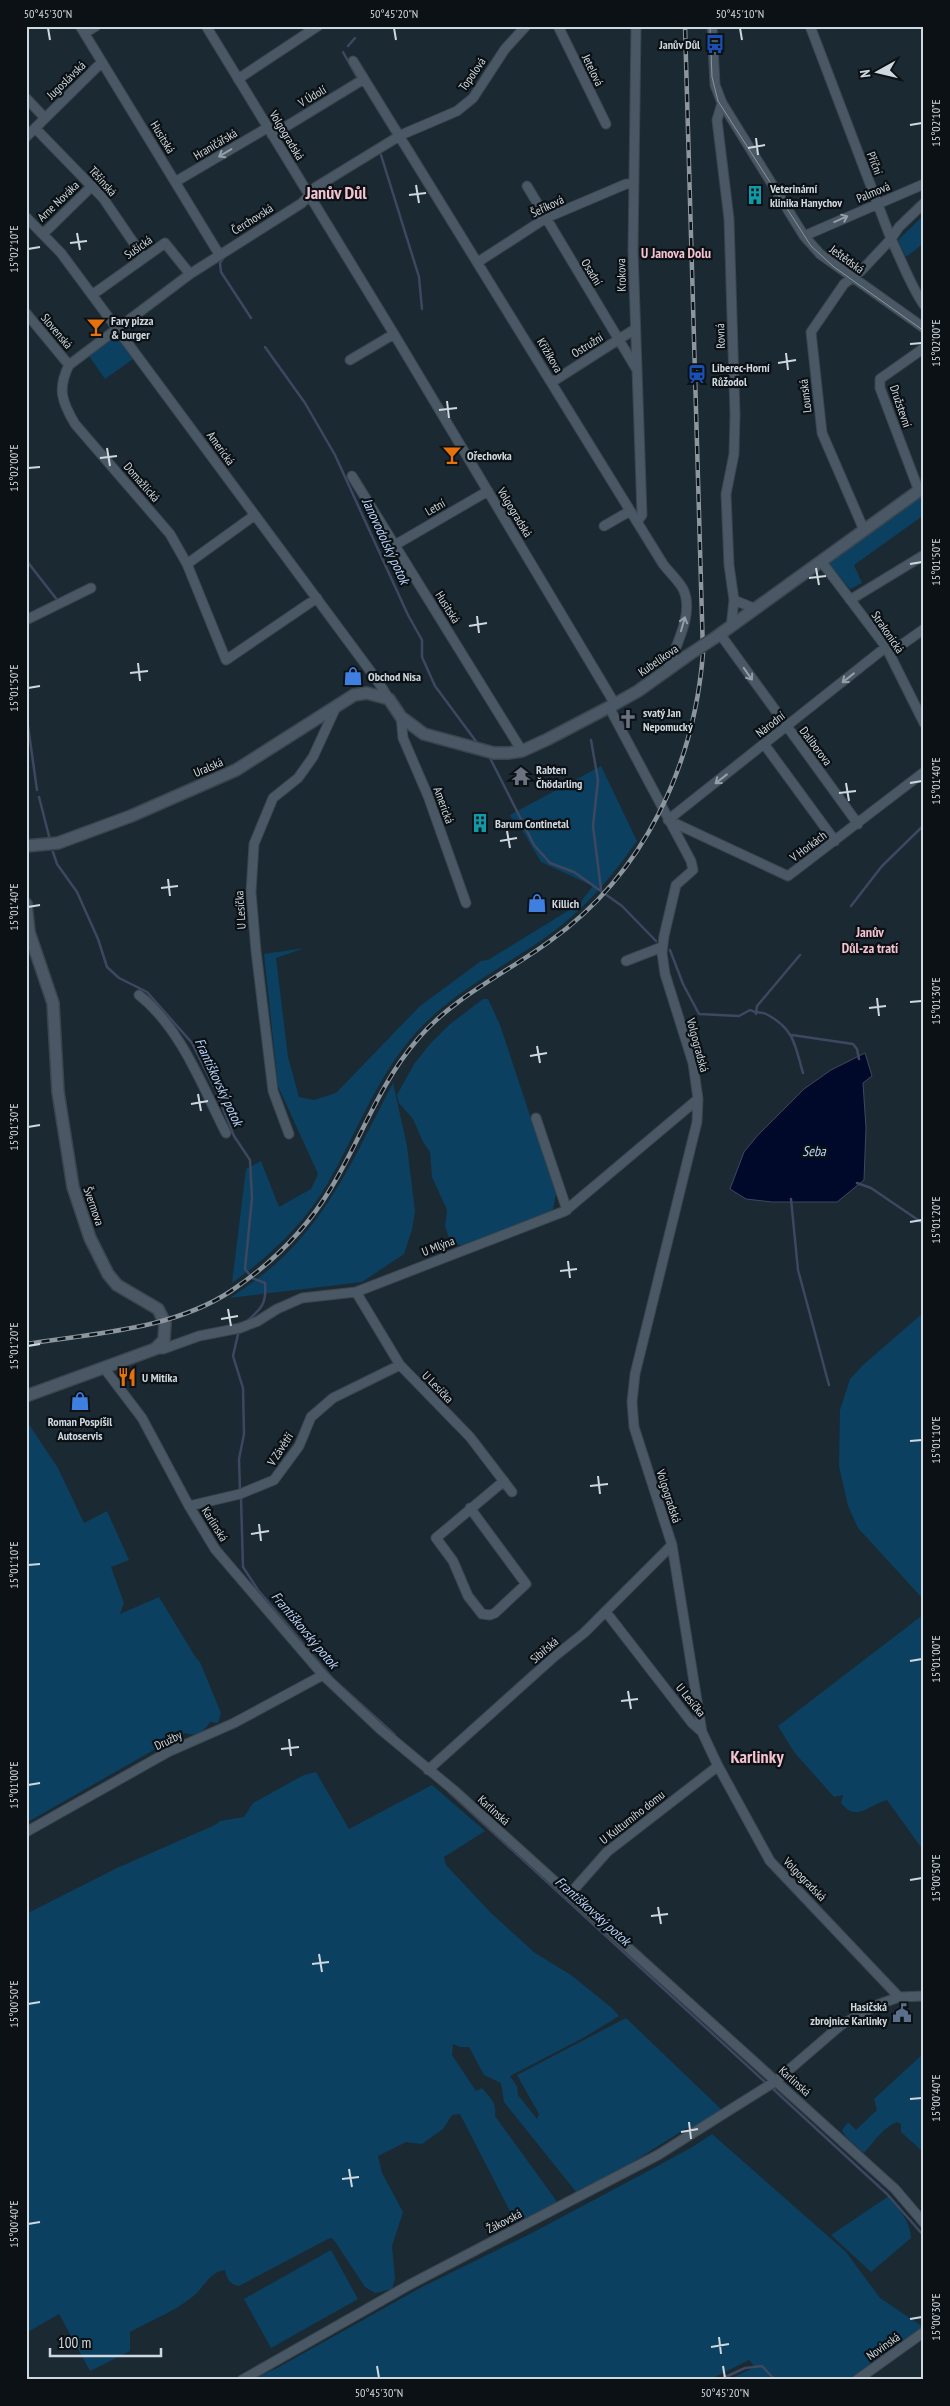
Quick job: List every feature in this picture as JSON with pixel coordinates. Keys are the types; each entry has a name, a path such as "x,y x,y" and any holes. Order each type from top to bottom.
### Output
{"street":[{"name":"Husitská","path":"96,26 83,30 219,254"},
{"name":"Volgogradská","path":"206,26 488,491 612,705 668,820 691,861 693,870 676,885 662,947 665,974 693,1063 698,1099 697,1122 635,1374 632,1402 634,1427 672,1545 702,1732 718,1766 770,1861 899,1997"},
{"path":"238,79 318,26"},
{"name":"Topolová","path":"401,135 457,111 473,98 505,49 526,26"},
{"name":"Jetelová","path":"558,26 606,124"},
{"name":"Krokova","path":"636,26 633,184 635,328 642,515 637,522"},
{"name":"Ještědská","path":"712,26 716,86 722,102 804,236 820,254 924,328"},
{"name":"Příční","path":"810,26 891,239 908,272 913,290 924,305"},
{"name":"Křižíkova","path":"353,61 401,135 663,564 683,590 687,603 685,619 667,670"},
{"name":"Jugoslávská","path":"26,137 102,62"},
{"name":"V Údolí","path":"270,132 364,78"},
{"path":"26,98 45,118"},
{"name":"Rovná","path":"722,102 717,120 729,219 735,414 734,454 726,494 729,565 734,600 731,627"},
{"name":"Těšínská","path":"35,128 103,198 144,258"},
{"name":"Hraničářská","path":"175,182 270,132"},
{"name":"Čerchovská","path":"118,330 190,274 302,203 316,187 401,135"},
{"name":"Šeříková","path":"478,262 546,218 626,184 633,184"},
{"name":"Palmová","path":"804,236 924,184"},
{"name":"Arne Nováka","path":"43,234 92,186"},
{"name":"Osadní","path":"526,186 637,370"},
{"name":"Lounská","path":"864,530 822,433 812,332 819,318 844,284 891,239 899,227 924,203"},
{"name":"Americká","path":"26,217 61,253 317,598 377,680 388,699"},
{"name":"Sušická","path":"92,295 165,243 190,274"},
{"name":"Slovenská","path":"26,313 69,365"},
{"name":"Ostružní","path":"552,382 635,328"},
{"path":"69,365 118,330"},
{"path":"350,360 394,334"},
{"name":"Družstevní","path":"921,489 880,388 880,379 924,348"},
{"name":"Domažlická","path":"69,365 64,376 64,404 75,424 170,534 187,564 226,660 317,598"},
{"name":"Husitská","path":"352,476 522,751"},
{"name":"Kubelíkova","path":"388,699 401,717 424,734 494,753 522,751 638,691 731,627 921,489"},
{"name":"Letní","path":"395,545 488,491"},
{"path":"604,526 630,511"},
{"path":"187,564 255,516"},
{"path":"850,600 924,555"},
{"name":"Strakonická","path":"821,561 888,650 924,723"},
{"path":"26,620 91,588"},
{"path":"734,600 756,609"},
{"name":"Národní","path":"668,820 888,650 924,629"},
{"name":"Daliborova","path":"718,636 858,824"},
{"name":"Uralská","path":"26,846 58,843 131,816 236,770 354,695 367,693 388,699"},
{"name":"U Lesíčka","path":"289,1134 272,1091 251,892 254,844 272,798 298,778 308,764 328,728 336,707"},
{"name":"Americká","path":"401,717 403,738 428,796 466,903"},
{"path":"764,744 835,841"},
{"name":"V Horkách","path":"668,820 788,876 924,772"},
{"name":"Švermova","path":"26,904 29,932 53,1003 58,1092 72,1187 90,1238 108,1274 117,1285 158,1309 162,1315 165,1323 164,1340 155,1349"},
{"path":"626,961 662,947"},
{"path":"139,995 153,1007 196,1068 226,1133"},
{"name":"U Mlýna","path":"155,1349 163,1349 217,1331 240,1328 302,1298 356,1292 566,1210 698,1099"},
{"path":"536,1118 566,1210"},
{"name":"U Lesíčka","path":"356,1292 400,1365 470,1437 512,1492"},
{"path":"26,1396 155,1349"},
{"name":"V Závětří","path":"189,1506 240,1494 274,1480 299,1446 311,1418 326,1404 333,1398 400,1365"},
{"name":"Karlinská","path":"104,1368 142,1418 189,1506 216,1549 323,1676 380,1729 456,1792 895,2189 924,2223"},
{"path":"470,1508 529,1581 490,1615 482,1614 468,1596 453,1561 432,1541 470,1508 504,1481"},
{"name":"Sibiřská","path":"428,1770 606,1612 672,1545"},
{"name":"U Lesíčka","path":"606,1612 692,1723 702,1732"},
{"name":"Družby","path":"26,1832 168,1752 234,1723 323,1676"},
{"name":"U Kulturního domu","path":"569,1895 608,1852 718,1766"},
{"name":"Žákovská","path":"242,2380 409,2285 658,2155 776,2081 841,2025 877,2005 899,1997 924,1996"},
{"name":"Novinská","path":"857,2380 924,2332"}],"shaded area":[{"path":"924,215 924,243 906,257 898,240"},
{"path":"117,336 133,359 105,379 89,356"},
{"path":"924,492 924,515 854,565 862,583 850,589 828,563"},
{"path":"601,766 637,841 607,881 572,916 529,949 459,994 427,1021 413,1036 377,1088 319,1198 297,1226 273,1250 232,1283 246,1169 261,1161 279,1207 311,1189 318,1174 278,1086 264,954 305,948 276,958 288,1057 299,1097 314,1100 336,1093 420,1006 481,961 488,960 579,904 593,886 541,862 518,823 515,824 510,815"},
{"path":"483,999 488,999 500,1025 556,1194 552,1214 463,1246 454,1243 449,1238 445,1226 447,1210 432,1177 430,1152 423,1142 413,1119 399,1103 397,1095 414,1064 430,1044 449,1025"},
{"path":"393,1083 407,1146 415,1211 412,1230 404,1254 362,1282 230,1298 278,1262 318,1217 358,1151"},
{"path":"924,1312 924,1600 858,1528 848,1506 839,1466 840,1410 850,1379 863,1365"},
{"path":"26,1420 58,1468 84,1523 107,1511 129,1560 111,1567 124,1603 120,1614 159,1597 200,1662 221,1713 218,1723 210,1722 200,1733 185,1733 173,1739 26,1823"},
{"path":"924,1614 923,1850 887,1800 863,1811 852,1812 847,1809 841,1803 843,1795 834,1797 794,1752 778,1726"},
{"path":"316,1772 349,1829 432,1785 485,1831 444,1857 446,1865 491,1913 535,1953 571,1975 612,2008 619,2016 583,2038 510,2076 517,2086 518,2095 537,2119 539,2114 517,2075 626,2018 723,2111 700,2125 685,2129 603,2181 577,2193 504,2102 501,2083 484,2075 469,2047 460,2047 453,2044 452,2055 476,2091 482,2088 490,2098 495,2107 495,2116 558,2203 517,2225 460,2114 452,2115 443,2129 422,2144 406,2142 378,2156 382,2173 403,2212 392,2246 395,2279 392,2289 375,2293 365,2287 336,2243 332,2238 328,2239 239,2286 229,2281 225,2270 219,2271 210,2277 184,2303 130,2332 130,2351 90,2371 59,2314 26,2333 26,1914 117,1868 215,1825 220,1821 244,1817 253,1803 304,1775"},
{"path":"924,2053 924,2148 921,2150 901,2132 901,2124 897,2122 883,2131 864,2153 846,2137 842,2130 848,2122 856,2130 877,2110 874,2099"},
{"path":"712,2134 846,2252 880,2298 923,2327 872,2362 853,2380 728,2380 755,2367 749,2360 709,2380 251,2380 279,2367 422,2287 528,2235 654,2168"},
{"path":"889,2196 906,2220 911,2238 871,2272 831,2235"},
{"path":"331,2250 358,2299 271,2348 244,2299"}],"water":[{"name":"Seba","path":"865,1053 872,1076 863,1083 866,1128 864,1180 837,1202 772,1202 746,1199 730,1189 744,1152 758,1135 804,1089 831,1070"}],"waterway":[{"name":"Janovodolský potok","path":"348,46 355,38"},
{"name":"Janovodolský potok","path":"343,52 358,79"},
{"path":"381,155 419,277 422,309"},
{"name":"Janovodolský potok","path":"224,257 220,263 221,272 251,318"},
{"name":"Janovodolský potok","path":"265,347 305,403 335,455 408,615 422,640 422,657 435,686 478,744"},
{"path":"26,560 58,601"},
{"name":"Františkovský potok","path":"26,712 37,790"},
{"path":"591,740 598,780 593,826 601,889"},
{"name":"Janovodolský potok","path":"490,758 534,845 550,863 574,872 622,906 656,941"},
{"name":"Františkovský potok","path":"39,797 50,840"},
{"path":"851,906 882,866 924,825"},
{"name":"Františkovský potok","path":"53,852 57,864 77,892 98,939 107,967 119,978 147,992 192,1043 216,1091 234,1136 250,1160 252,1198 245,1269 249,1274"},
{"name":"Janovodolský potok","path":"670,950 683,984 699,1014 739,1016 750,1010 768,1015 789,1033 796,1047 803,1073"},
{"path":"756,1014 757,1006 800,955"},
{"path":"792,1035 853,1044 857,1049 859,1059"},
{"name":"Janovodolský potok","path":"857,1183 871,1188 924,1224"},
{"path":"791,1199 798,1270 829,1385"},
{"name":"Františkovský potok","path":"246,1322 262,1306 265,1296 265,1283 252,1278"},
{"name":"Františkovský potok","path":"239,1330 233,1356 243,1388 244,1434 239,1459 240,1491"},
{"name":"Františkovský potok","path":"241,1498 243,1567 258,1590 332,1678"},
{"name":"Františkovský potok","path":"343,1688 395,1735"},
{"name":"Františkovský potok","path":"449,1792 765,2082"},
{"name":"Františkovský potok","path":"772,2088 887,2194 924,2236"},
{"path":"719,2380 745,2368 762,2366 775,2380"}],"tram line":[{"path":"710,26 712,77 718,101 811,246 834,267 924,331"}],"railway":[{"path":"26,1344 132,1328 184,1314 208,1304 231,1291 274,1258 299,1232 331,1188 381,1093 417,1040 431,1025 463,998 533,953 583,914 612,884 637,850 658,814 675,776 689,736 698,695 703,653 685,26"}],"place":[{"name":"Janův Důl","path":"715,44"},
{"name":"Veterinární klinika Hanychov","path":"755,195"},
{"name":"Fary pizza & burger","path":"96,327"},
{"name":"Liberec-Horní Růžodol","path":"697,374"},
{"name":"Ořechovka","path":"452,455"},
{"name":"Obchod Nisa","path":"353,676"},
{"name":"svatý Jan Nepomucký","path":"628,719"},
{"name":"Rabten Čhödarling","path":"521,776"},
{"name":"Barum Continetal","path":"480,823"},
{"name":"Killich","path":"537,903"},
{"name":"U Mitíka","path":"127,1377"},
{"name":"Roman Pospíšil Autoservis","path":"80,1401"},
{"name":"Hasičská zbrojnice Karlinky","path":"902,2013"}],"district":[{"name":"Janův Důl","path":"336,192"},
{"name":"U Janova Dolu","path":"676,253"},
{"name":"Janův Důl-za tratí","path":"870,940"},
{"name":"Karlinky","path":"757,1756"}]}
